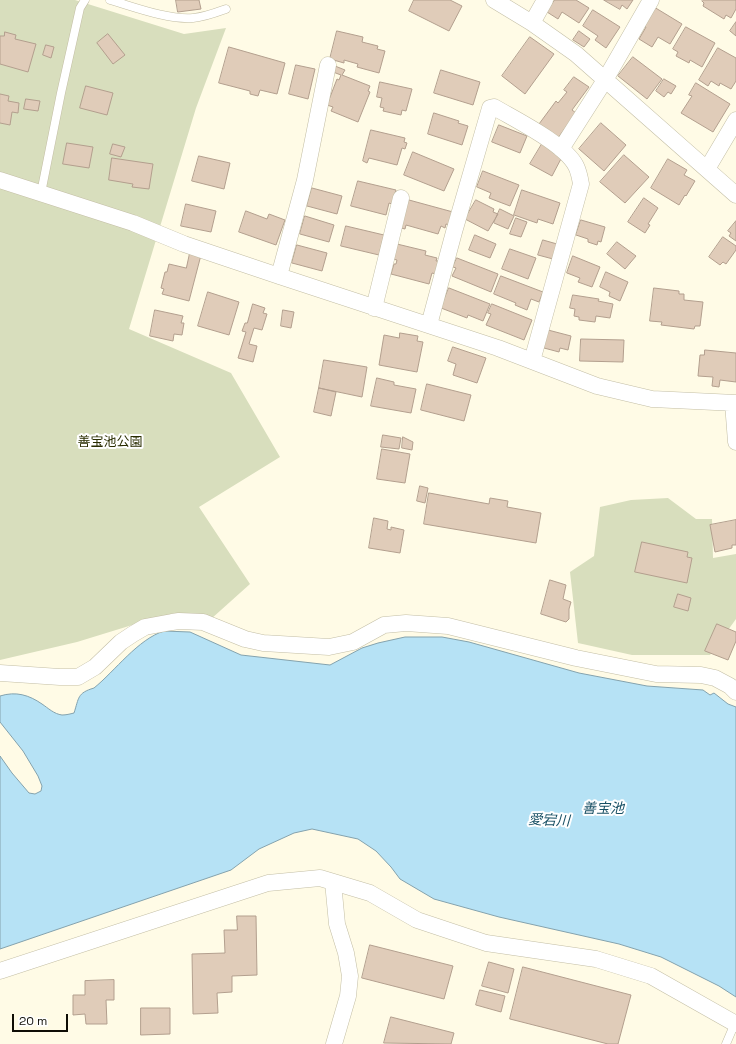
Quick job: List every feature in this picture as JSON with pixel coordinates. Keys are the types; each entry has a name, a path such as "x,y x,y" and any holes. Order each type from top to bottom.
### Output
{"street":[{"path":"494,0 532,23 576,54 736,195"},
{"path":"532,23 545,0"},
{"path":"561,149 605,80 651,0"},
{"path":"279,276 305,180 328,65"},
{"path":"429,325 490,108 494,107 566,153 576,166 581,187 532,361"},
{"path":"707,169 736,120"},
{"path":"0,180 133,223 184,244 429,325 532,361 597,386 652,399 735,404 736,442"},
{"path":"374,308 401,198"},
{"path":"0,673 78,677 94,667 121,642 133,634 145,627 172,622 203,622 245,639 263,643 329,647 353,642 384,625 406,623 448,626 576,658 656,674 701,675 734,683"},
{"path":"0,971 268,883 320,878 370,893 417,920 486,943 596,959 651,976 736,1024"},
{"path":"333,882 337,924 346,953 350,976 348,996 334,1044"}],"lane":[{"path":"41,193 56,115 80,8 85,0"},
{"path":"110,0 175,18 205,17 226,9"},
{"path":"726,1044 736,1024"}],"green space":[{"name":"善宝池公園","path":"0,0 75,0 184,34 226,28 196,108 129,329 231,373 280,457 199,507 250,584 211,619 155,618 77,642 0,660"},
{"path":"668,498 696,519 712,519 713,558 736,554 736,619 710,655 632,655 578,643 570,572 594,556 600,507 631,500"}],"water":[{"name":"善宝池","path":"164,631 190,632 241,655 330,665 362,648 378,643 405,637 442,637 469,642 579,673 647,686 703,690 710,695 714,693 728,704 736,707 736,997 719,986 661,957 619,944 499,917 434,899 400,879 376,851 358,839 312,829 294,833 259,849 231,870 0,949 0,756 29,793 35,794 41,791 42,786 38,776 23,751 0,722 0,696 17,694 27,696 59,714 65,715 74,713 78,700 84,692 94,688 145,641"}],"building":[{"path":"176,0 199,0 201,9 178,12"},
{"path":"414,0 450,0 462,6 449,31 409,11"},
{"path":"555,0 576,0 589,8 579,23 562,12 558,19 547,12"},
{"path":"604,0 633,0 627,9 622,5 620,9"},
{"path":"703,0 736,0 736,9 731,18 726,15 724,19 703,6"},
{"path":"654,7 682,24 670,44 658,37 652,47 639,39 646,27 643,25"},
{"path":"593,10 620,27 606,48 595,40 598,36 583,26"},
{"path":"736,22 736,36 730,31"},
{"path":"686,27 715,43 702,67 690,60 689,63 676,56 678,52 673,49"},
{"path":"337,31 363,37 362,42 378,46 377,49 385,51 379,73 357,67 358,64 344,60 344,63 330,59"},
{"path":"579,31 590,39 584,47 573,40"},
{"path":"5,32 16,35 15,39 36,44 28,72 0,64 0,36 4,36"},
{"path":"108,34 125,55 113,64 97,43"},
{"path":"530,37 554,54 525,94 502,76"},
{"path":"46,45 54,47 51,58 43,55"},
{"path":"229,47 285,63 277,94 260,90 258,96 250,94 250,91 219,83"},
{"path":"718,48 736,58 736,81 731,89 720,83 719,86 711,81 708,86 699,80"},
{"path":"633,57 662,79 647,99 618,76"},
{"path":"296,65 315,69 308,99 289,94"},
{"path":"335,66 345,70 342,75 370,86 368,91 370,92 358,122 331,111 333,107 327,105 337,79 339,80 341,75 333,72"},
{"path":"441,70 480,82 473,105 434,93"},
{"path":"574,77 589,87 572,110 576,113 558,138 539,124 556,101 558,103 567,92 564,90"},
{"path":"664,79 676,86 671,94 668,92 664,97 656,91"},
{"path":"380,82 412,89 406,111 402,110 401,115 383,111 384,108 380,107 382,98 377,97"},
{"path":"696,83 730,104 713,132 681,113 692,96 689,95"},
{"path":"86,86 113,93 107,115 80,108"},
{"path":"0,94 9,96 8,101 19,103 18,113 12,112 10,125 0,123"},
{"path":"26,99 40,101 38,111 24,109"},
{"path":"434,113 459,121 458,123 468,126 462,145 428,134"},
{"path":"601,123 626,145 604,171 579,149"},
{"path":"499,125 527,136 520,153 492,142"},
{"path":"371,130 405,138 404,142 407,143 405,149 402,148 397,165 369,158 367,163 363,161"},
{"path":"67,143 93,147 89,168 63,164"},
{"path":"113,144 125,147 121,157 110,154"},
{"path":"542,144 563,155 552,176 530,164"},
{"path":"413,152 454,169 444,191 404,175"},
{"path":"624,155 649,177 625,203 600,182"},
{"path":"199,156 230,163 224,189 192,181"},
{"path":"112,158 153,164 149,189 132,187 133,184 109,180"},
{"path":"668,159 687,170 684,175 695,181 679,205 651,188"},
{"path":"483,171 519,185 510,206 489,198 491,193 477,187"},
{"path":"358,181 396,190 392,204 389,203 386,215 351,206"},
{"path":"312,188 342,196 337,214 307,206"},
{"path":"522,190 560,203 553,224 538,219 537,223 514,215"},
{"path":"644,198 658,208 648,224 650,225 645,233 628,222"},
{"path":"409,200 453,212 449,225 446,224 445,228 441,226 438,234 406,225 405,229 401,228"},
{"path":"476,200 494,209 493,212 498,214 488,231 465,219"},
{"path":"186,204 216,211 211,232 181,226"},
{"path":"500,209 514,216 508,229 494,223"},
{"path":"246,211 267,219 269,214 285,220 276,245 239,232"},
{"path":"305,216 334,225 329,242 300,234"},
{"path":"516,218 527,222 521,237 510,234"},
{"path":"581,220 605,227 601,242 598,241 597,245 588,242 588,239 576,235"},
{"path":"736,221 736,241 729,236 731,233 728,231"},
{"path":"346,226 384,235 379,255 341,246"},
{"path":"475,235 496,244 490,258 469,250"},
{"path":"723,237 736,246 736,250 726,264 723,262 720,265 709,257"},
{"path":"543,240 557,244 553,259 538,255"},
{"path":"617,242 636,256 625,269 607,254"},
{"path":"397,244 426,251 425,255 437,258 436,261 439,261 436,274 432,273 429,284 391,274 397,260 393,259"},
{"path":"297,245 327,253 322,271 292,263"},
{"path":"510,249 536,258 528,279 502,269"},
{"path":"190,253 201,255 189,301 162,294 164,289 161,288 165,272 167,272 169,264 186,268"},
{"path":"573,256 600,267 592,287 578,282 580,278 567,273"},
{"path":"457,258 498,274 491,292 452,276 456,268 453,267"},
{"path":"606,272 628,282 620,301 609,296 610,292 600,287"},
{"path":"501,276 543,292 539,302 531,299 527,310 515,305 516,303 494,294"},
{"path":"449,288 490,304 483,321 468,315 467,318 441,308"},
{"path":"654,288 679,291 679,294 684,294 684,300 703,302 700,326 695,326 694,329 661,325 662,322 650,321"},
{"path":"208,292 239,302 229,335 198,326"},
{"path":"573,295 599,299 598,301 613,304 610,318 596,316 595,322 579,320 579,317 574,316 575,309 570,308"},
{"path":"253,304 265,308 263,313 267,314 262,330 254,328 249,344 257,346 253,362 238,358 246,332 242,331 245,323 247,323"},
{"path":"492,304 532,320 524,340 486,325 491,314 488,313"},
{"path":"155,310 183,316 181,323 184,323 182,335 174,334 173,341 150,336"},
{"path":"283,310 294,312 291,328 281,326"},
{"path":"548,330 571,336 568,350 560,348 559,352 544,348"},
{"path":"400,333 418,336 417,341 423,342 417,372 379,365 384,335 399,338"},
{"path":"581,339 624,340 623,362 580,361"},
{"path":"453,347 486,358 477,383 453,375 456,364 448,361"},
{"path":"705,350 736,353 736,382 720,380 719,387 712,386 713,377 698,376 700,355 704,355"},
{"path":"324,360 367,367 362,397 319,388"},
{"path":"377,378 394,382 394,385 416,389 411,413 371,406"},
{"path":"427,384 471,395 464,421 421,410"},
{"path":"319,388 336,392 331,416 314,412"},
{"path":"383,435 401,438 399,449 381,447"},
{"path":"403,437 413,442 412,450 402,448"},
{"path":"382,449 410,454 405,483 377,479"},
{"path":"420,486 428,488 425,503 417,501"},
{"path":"429,493 489,504 490,498 508,501 507,507 541,513 536,543 424,524"},
{"path":"374,518 388,521 387,529 391,530 391,527 404,530 400,553 369,548"},
{"path":"736,520 736,545 732,545 732,548 715,552 710,525"},
{"path":"642,542 688,552 687,557 692,558 687,583 635,572"},
{"path":"550,580 566,585 563,599 571,602 569,619 566,622 541,614"},
{"path":"678,594 691,598 688,611 674,607"},
{"path":"717,624 736,632 736,641 728,660 705,651"},
{"path":"237,916 256,916 257,975 232,976 232,992 217,993 218,1013 193,1014 192,954 225,953 224,930 237,930"},
{"path":"370,945 453,966 444,999 362,978"},
{"path":"489,962 514,969 508,993 482,986"},
{"path":"523,967 631,995 618,1044 608,1044 510,1019"},
{"path":"114,980 114,1000 106,1000 107,1024 86,1024 85,1014 73,1015 73,995 85,995 85,981"},
{"path":"480,990 505,996 501,1012 476,1005"},
{"path":"141,1008 170,1008 170,1034 141,1035"},
{"path":"391,1017 454,1033 451,1044 384,1043"}],"water label":[{"name":"愛宕川","path":"549,821"}]}
